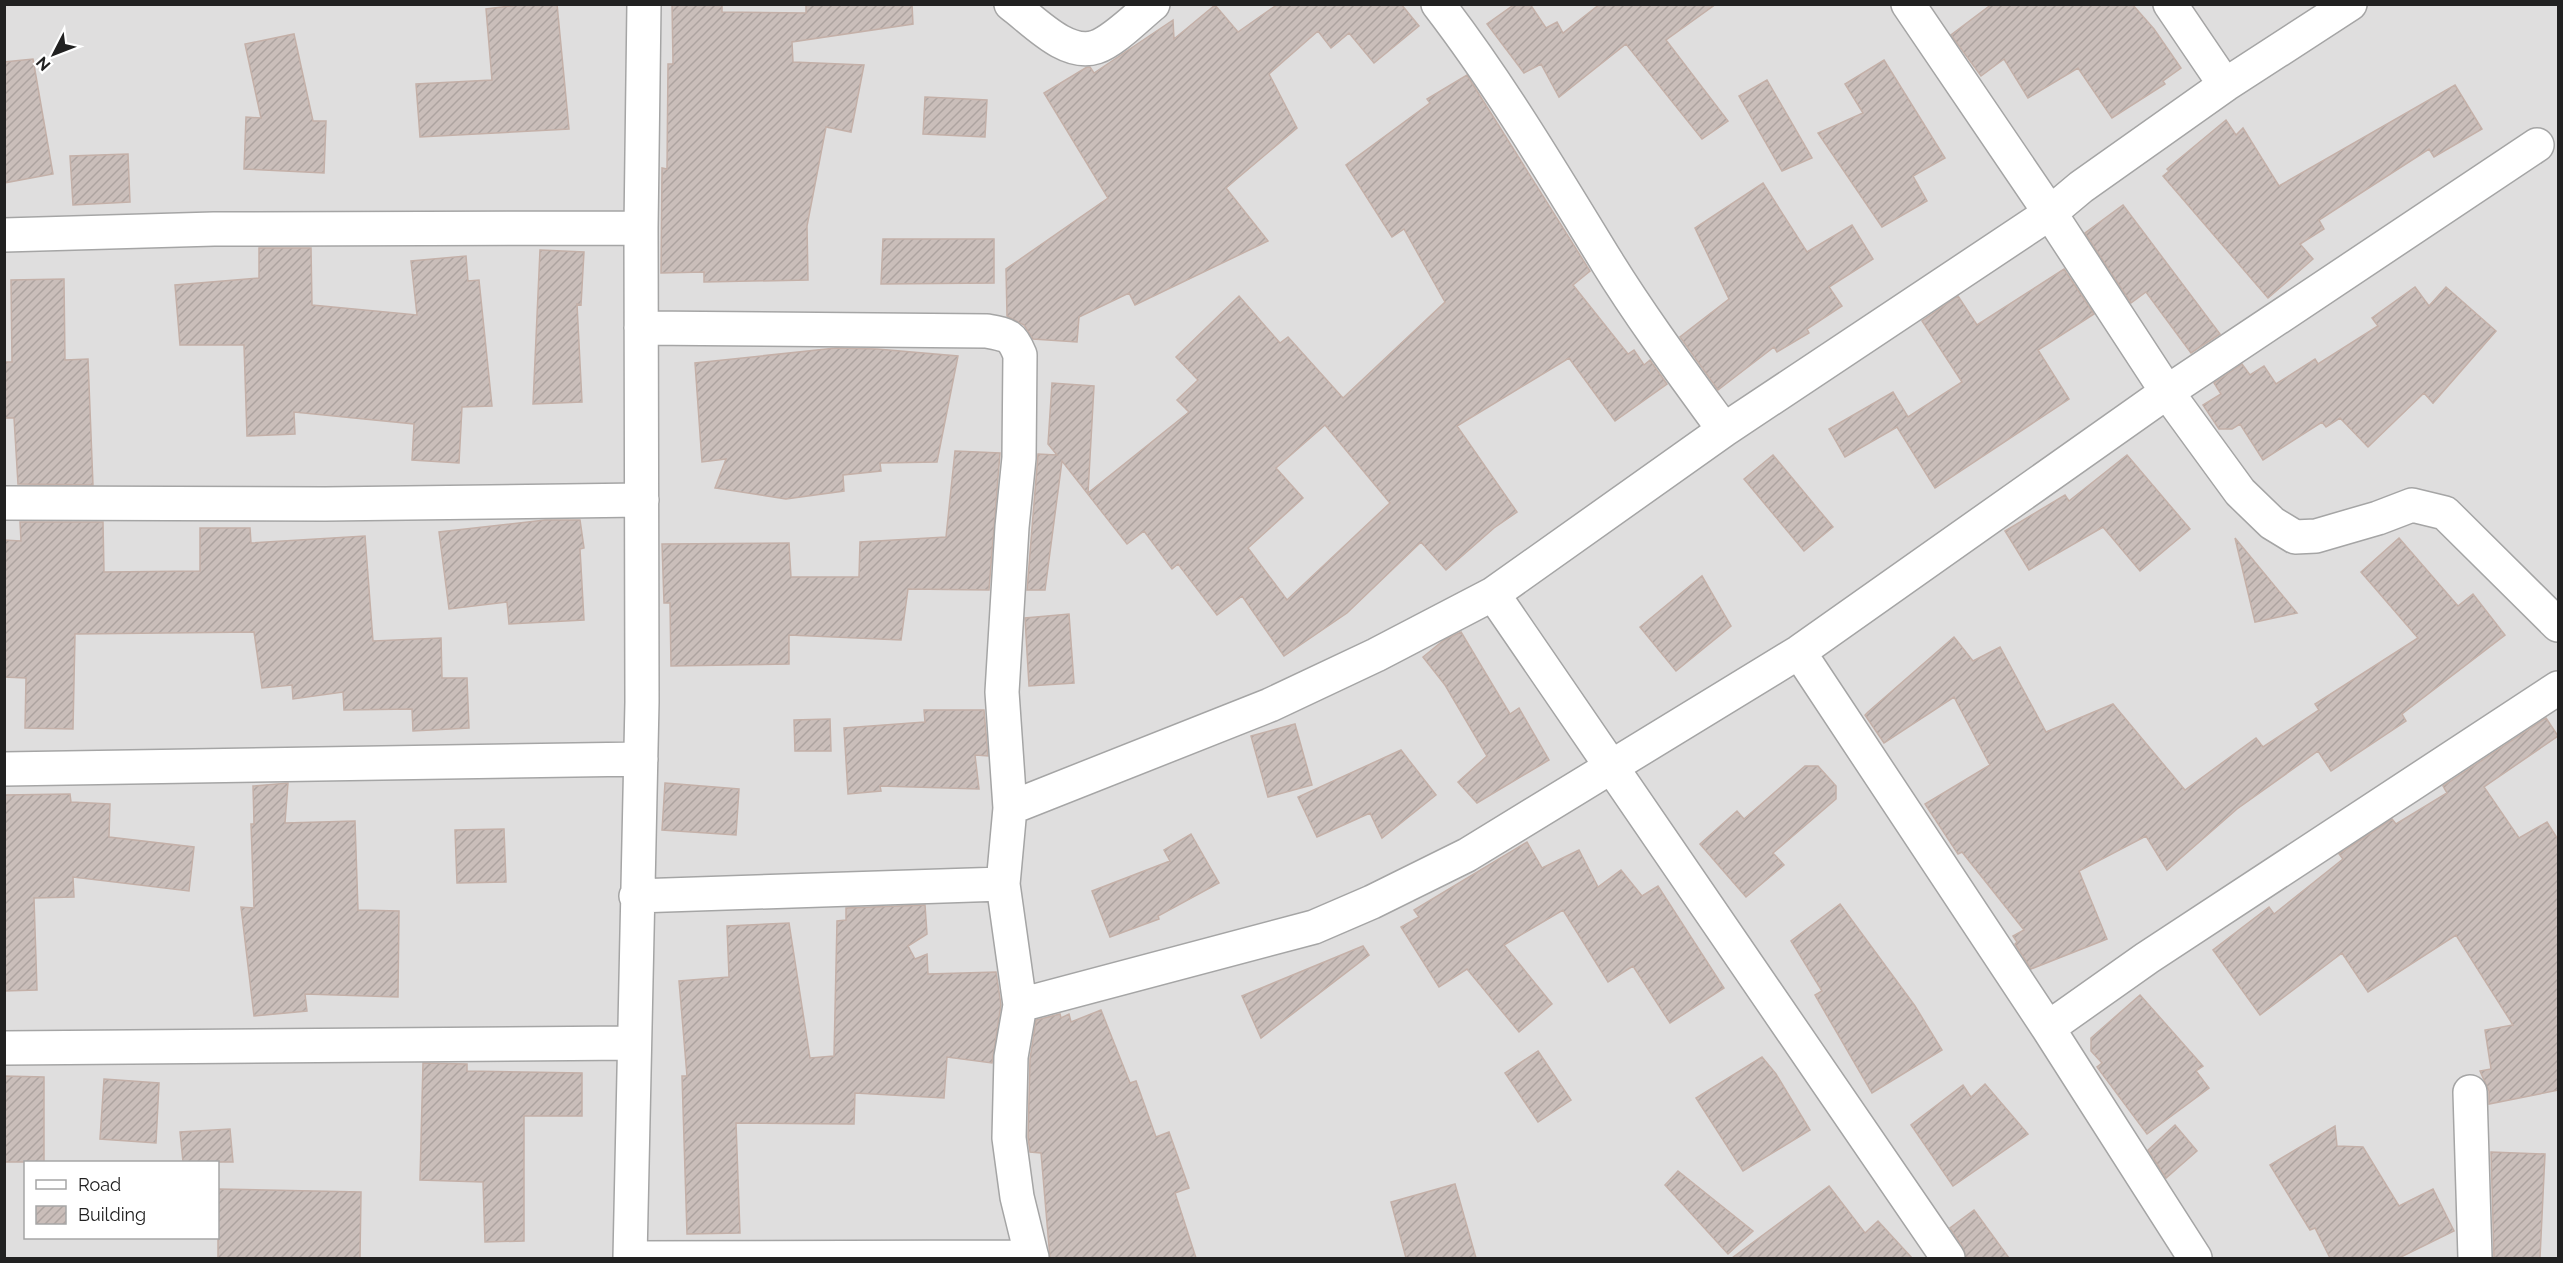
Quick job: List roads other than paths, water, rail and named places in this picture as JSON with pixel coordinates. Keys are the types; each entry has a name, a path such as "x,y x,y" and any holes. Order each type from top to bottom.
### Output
{"street":[{"path":"641,328 987,331 1008,335 1020,355 1019,458 1012,527 1002,692 1010,808 1003,884 1020,1005 1011,1057 1009,1138 1017,1197 1032,1258 630,1258 636,896 641,759 642,500 641,328 641,228 644,4"},
{"path":"1011,4 1054,37 1079,50 1098,47 1153,4"},
{"path":"1438,4 1477,54 1548,163 1608,264 1724,430"},
{"path":"1908,4 2050,213 2167,392 2240,492 2272,523 2295,537 2316,536 2378,518 2412,505 2445,513 2559,624"},
{"path":"2170,4 2225,85"},
{"path":"1010,808 1270,705 1376,655 1493,594 1724,430 2050,213 2081,187 2225,85 2350,4"},
{"path":"1020,1005 1314,927 1372,902 1467,855 1799,652 2167,392 2536,146"},
{"path":"4,235 226,229 641,228"},
{"path":"4,503 325,504 642,500"},
{"path":"1493,594 1948,1258"},
{"path":"1799,652 2048,1028 2195,1258"},
{"path":"2048,1028 2147,958 2559,688"},
{"path":"4,769 641,759"},
{"path":"636,896 1003,884"},
{"path":"4,1048 633,1042"},
{"path":"2470,1092 2475,1258"}]}
